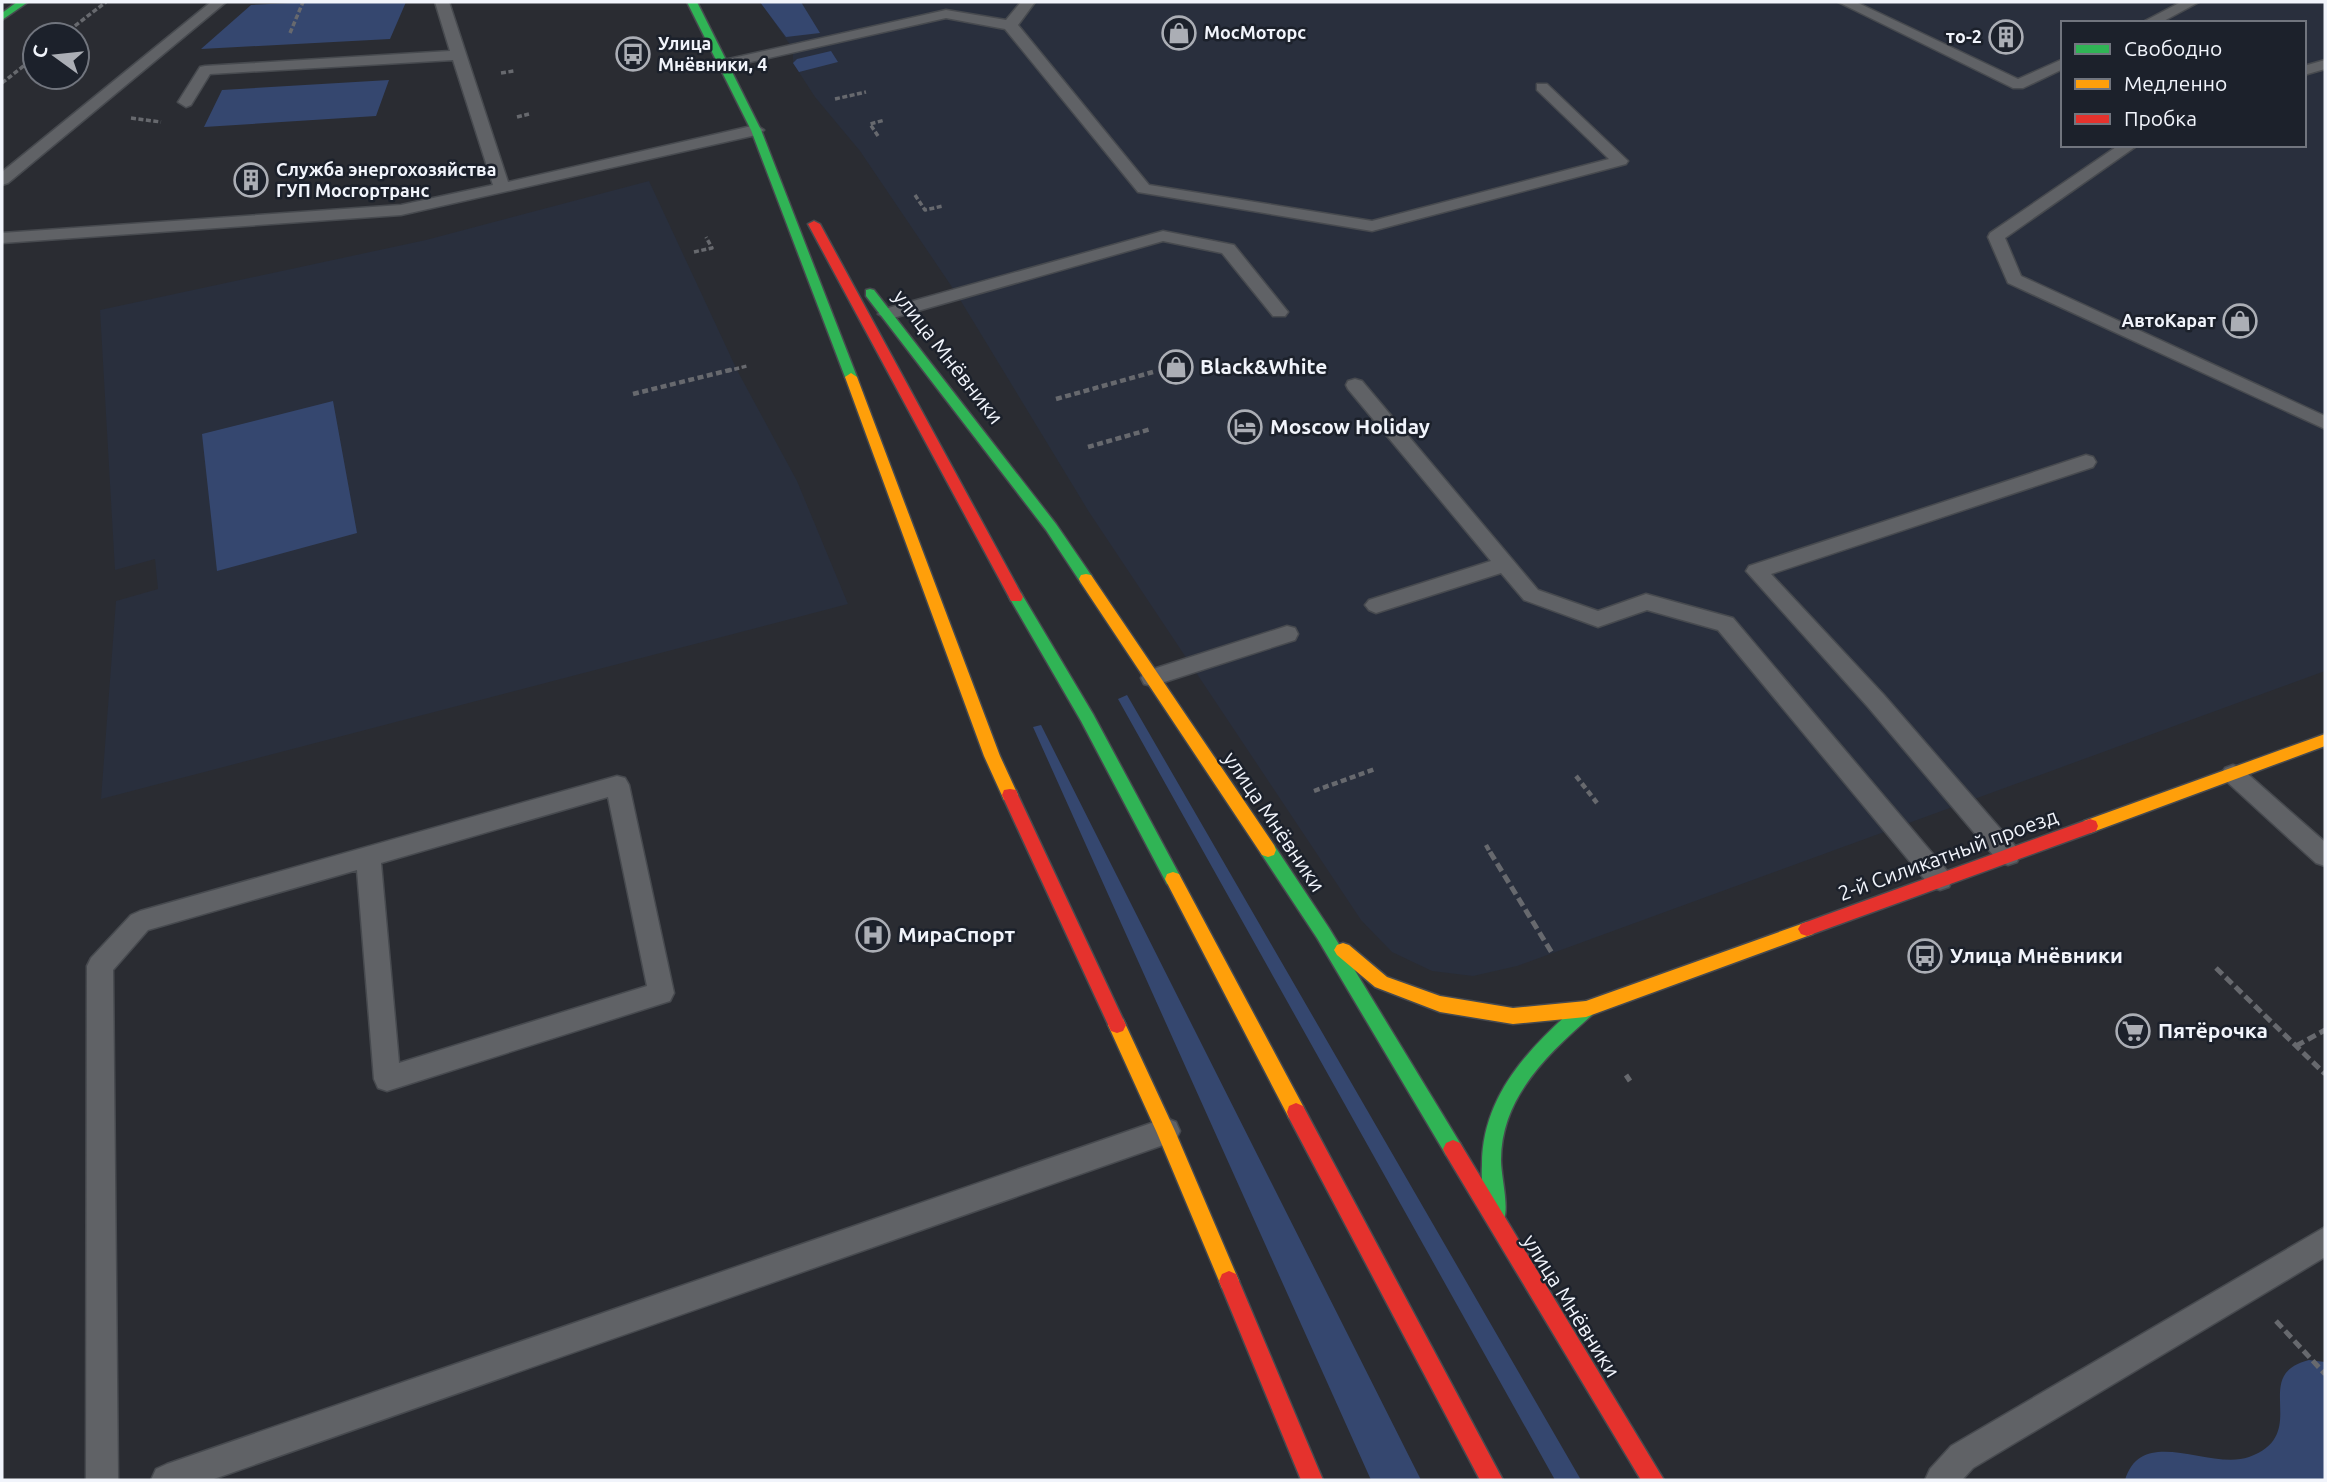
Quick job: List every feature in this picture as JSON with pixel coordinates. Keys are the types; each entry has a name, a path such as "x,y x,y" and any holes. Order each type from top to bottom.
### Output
{"main road":[{"path":"2,17 23,2"},
{"name":"улица Мнёвники","path":"692,2 756,130 882,458 992,756 1166,1131 1312,1480"},
{"name":"улица Мнёвники","path":"756,130 812,220 986,545 1087,718 1492,1480"},
{"name":"улица Мнёвники","path":"812,220 1051,527 1323,933 1653,1480"},
{"name":"2-й Силикатный проезд","path":"1323,933 1381,982 1440,1004 1513,1016 1586,1009 2325,740"},
{"name":"2-й Силикатный проезд","path":"1510,1247 1490,1193 1490,1140 1510,1090 1539,1050 1586,1009"}],"lane":[{"path":"2,180 219,2"},
{"path":"442,2 502,188"},
{"path":"1010,25 1028,2"},
{"path":"1845,2 2018,85 2061,64"},
{"path":"2152,21 2192,2"},
{"path":"724,64 942,8 1010,25 1144,189 1372,226 1620,161 1542,87"},
{"path":"186,102 205,70 459,55"},
{"path":"2306,70 2325,64"},
{"path":"2,238 401,210 756,130"},
{"path":"2127,147 1996,237 2014,279 2325,423"},
{"path":"887,314 1163,236 1228,249 1279,312"},
{"path":"1355,385 1531,595 1598,619 1646,602 1725,624 1940,880"},
{"path":"2008,855 1876,701 1756,571 2086,462"},
{"path":"1376,605 1505,564"},
{"path":"1152,678 1287,634"},
{"path":"2233,774 2325,856"},
{"path":"102,1480 100,966 140,922 368,855 617,785 661,993 387,1079 368,855"},
{"path":"167,1480 1166,1131"},
{"path":"1941,1480 1962,1457 2325,1241"}],"path":[{"path":"81,21 106,2"},
{"path":"2,83 21,68"},
{"path":"835,99 866,92"},
{"path":"85,111 170,121"},
{"path":"878,136 870,124 885,120"},
{"path":"915,195 925,210 943,206"},
{"path":"694,252 712,247 706,237"},
{"path":"633,394 747,366"},
{"path":"1056,399 1153,372"},
{"path":"1088,447 1151,429"},
{"path":"1314,791 1376,769"},
{"path":"1576,776 1597,803"},
{"path":"1486,845 1552,953"},
{"path":"2216,968 2325,1074"},
{"path":"2296,1046 2325,1030"},
{"path":"1626,1075 1630,1081"},
{"path":"2247,1288 2325,1374"}],"shaded area":[{"path":"406,2 390,39 201,49 251,5"},
{"path":"760,2 2325,2 2325,671 1517,966 1473,976 1432,971 1392,952 1361,920 1089,512 956,293 860,151 815,97 793,63 793,49"},
{"path":"760,2 801,2 820,33 786,37"},
{"path":"831,51 838,62 799,72 793,63 797,59"},
{"path":"389,80 376,116 204,127 222,90"},
{"path":"649,181 737,370 797,481 848,604 101,799 116,601 158,589 155,559 115,570 100,310 426,240"},
{"path":"333,401 357,533 217,571 202,434"},
{"path":"1127,695 1581,1480 1555,1480 1118,699"},
{"path":"1041,725 1421,1480 1371,1480 1033,727"},
{"path":"2309,1360 2325,1362 2325,1480 2125,1480 2134,1464 2146,1455 2179,1453 2233,1460 2249,1457 2267,1447 2277,1434 2283,1378 2292,1368"}],"traffic: fast":[{"path":"2,17 23,2"},
{"path":"692,2 756,130 851,377"},
{"path":"870,293 1051,527 1086,579"},
{"path":"1016,597 1087,718 1173,879"},
{"path":"1268,850 1323,933 1453,1149"},
{"path":"1497,1212 1491,1178 1491,1148 1497,1121 1507,1097 1540,1052 1586,1009"}],"traffic: slow":[{"path":"851,377 992,756 1010,795"},
{"path":"1086,579 1268,850"},
{"path":"2090,826 2325,740"},
{"path":"1173,879 1296,1112"},
{"path":"1343,950 1381,982 1440,1004 1513,1016 1586,1009 1807,929"},
{"path":"1117,1025 1166,1131 1229,1281"}],"traffic: jam":[{"path":"814,224 1016,597"},
{"path":"1010,795 1117,1025"},
{"path":"1807,929 2090,826"},
{"path":"1296,1112 1492,1480"},
{"path":"1453,1149 1653,1480"},
{"path":"1229,1281 1312,1480"}],"place":[{"name":"МосМоторс","path":"1179,33"},
{"name":"то-2","path":"2006,37"},
{"name":"Улица Мнёвники, 4","path":"633,54"},
{"name":"Служба энергохозяйства ГУП Мосгортранс","path":"251,180"},
{"name":"АвтоКарат","path":"2240,321"},
{"name":"Black&White","path":"1176,367"},
{"name":"Moscow Holiday","path":"1245,427"},
{"name":"МираСпорт","path":"873,935"},
{"name":"Улица Мнёвники","path":"1925,956"},
{"name":"Пятёрочка","path":"2133,1031"}]}
